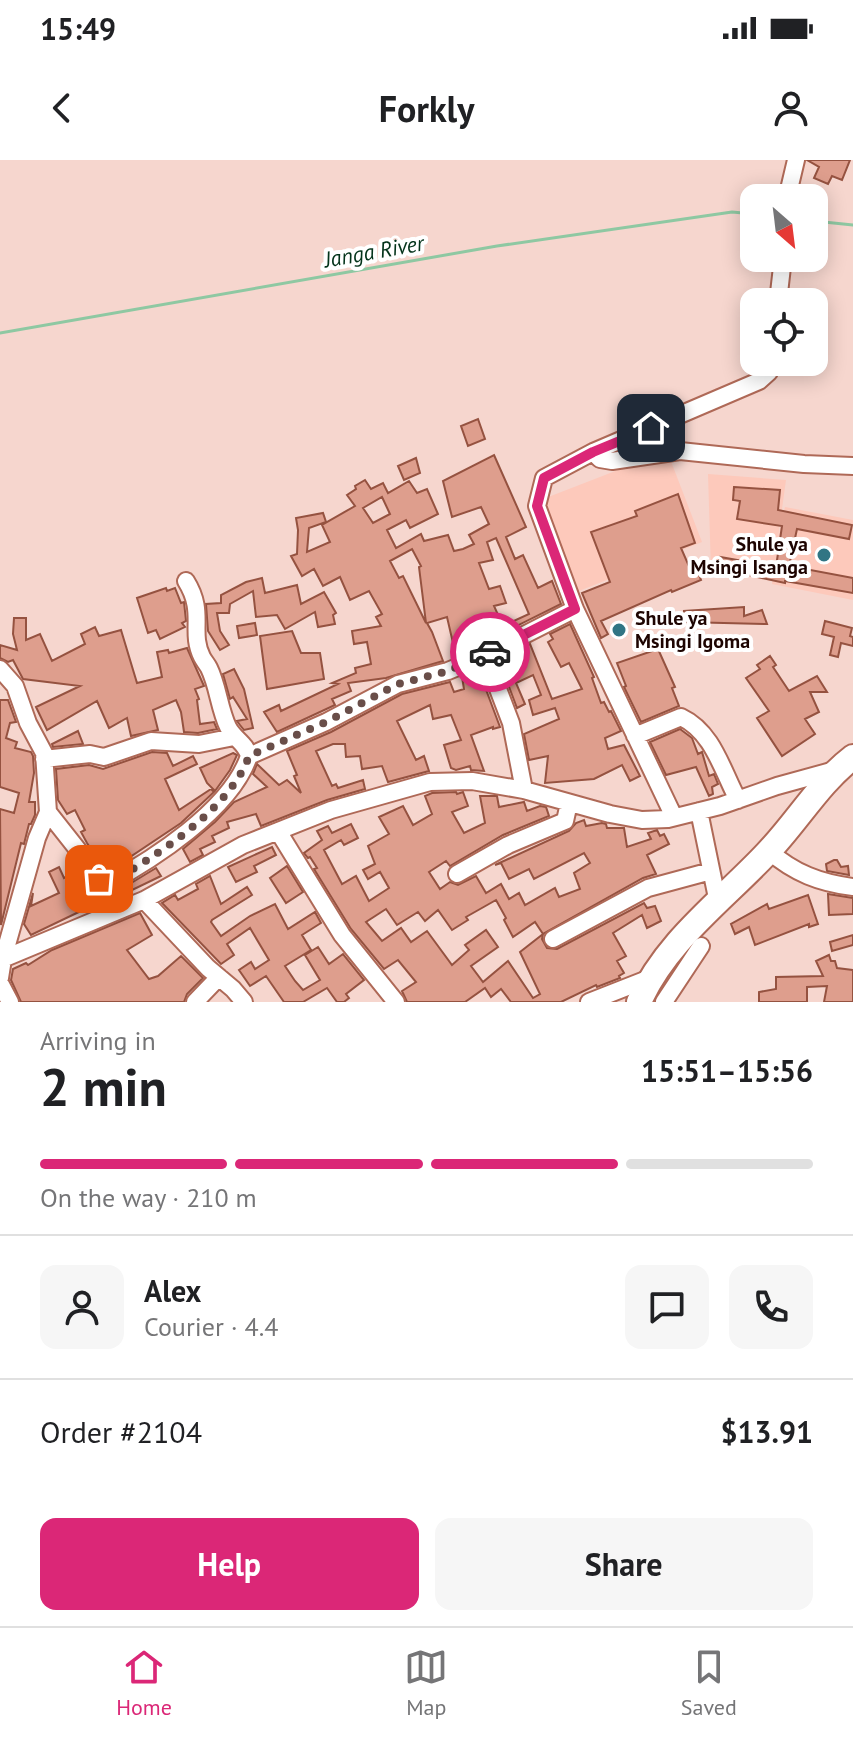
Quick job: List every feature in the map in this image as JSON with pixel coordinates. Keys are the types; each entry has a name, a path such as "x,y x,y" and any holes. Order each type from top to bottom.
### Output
{"highway":[{"path":"639,1002 650,978 675,945 769,851 844,764"}],"street":[{"path":"790,184 796,160"},
{"path":"674,817 575,609 537,506 541,483 547,475 593,452 765,376"},
{"path":"593,452 600,459 612,461 680,451 853,466"},
{"path":"104,886 146,862 203,818 233,785 249,756 245,745 234,737 225,719 209,667 202,658 196,633 197,604 186,581"},
{"path":"249,756 326,722 398,684 448,671 485,655 575,609"},
{"path":"485,655 511,723 524,790"},
{"path":"0,669 15,686 44,759 48,812 37,838 1,960 0,981 10,1002"},
{"path":"635,736 681,717 694,723 714,749 738,800"},
{"path":"44,759 90,754 104,757 151,741 199,744 234,737"},
{"path":"1,960 144,900 243,845 331,810 430,782 472,781 524,790 642,820 699,811 844,764"},
{"path":"457,874 508,845 565,821 569,803"},
{"path":"699,811 718,903"},
{"path":"48,812 119,910"},
{"path":"278,831 342,935 396,1002"},
{"path":"769,851 784,864 816,881 853,887"},
{"path":"553,939 648,888 711,871"},
{"path":"144,900 244,1002"},
{"path":"664,1002 701,946"},
{"path":"195,1002 219,977"},
{"path":"589,1002 650,978"}],"shaded area":[{"path":"667,451 702,542 574,593 538,501"},
{"path":"708,474 786,480 778,538 785,507 853,520 853,600 772,584 775,558 771,581 711,570"}],"building":[{"path":"807,160 850,160 842,180 832,176 828,184 814,178 819,167"},
{"path":"478,419 485,439 468,446 461,426"},
{"path":"494,455 526,527 506,537 515,559 523,555 538,588 552,581 561,604 456,656 447,617 427,623 443,661 386,678 348,683 351,691 332,699 335,705 277,732 264,712 279,705 281,711 338,684 332,683 356,673 355,668 371,664 367,642 354,644 352,631 381,626 376,617 382,614 369,591 350,600 340,577 323,586 314,569 302,576 291,556 297,554 296,518 323,513 326,522 309,528 307,552 330,542 322,525 355,506 347,495 356,489 355,486 365,480 371,489 383,483 388,493 409,481 417,493 427,489 438,514 410,528 406,520 387,530 396,548 421,534 424,541 448,535 454,551 463,549 474,544 469,535 489,524 481,507 452,517 443,481","holes":["382,497 390,514 373,523 363,508","496,538 529,614 503,626 494,606 506,603 500,586 489,589 479,563 493,560 487,542","412,549 421,566 426,623 403,576 399,578 390,561"]},
{"path":"416,458 420,473 404,480 398,466"},
{"path":"734,487 780,490 778,510 852,525 849,539 797,529 789,566 853,578 853,593 785,583 717,568 720,557 776,567 782,526 737,519 740,501 733,500"},
{"path":"678,494 695,543 681,548 691,571 697,570 701,580 601,621 608,634 601,638 582,593 610,582 591,532 637,516 635,511"},
{"path":"262,578 265,593 297,585 301,604 324,592 336,613 333,615 335,624 318,627 315,612 285,629 277,615 256,617 253,591 230,604 229,613 217,613 220,631 229,645 220,650 208,631 206,604 221,603 221,595 246,582"},
{"path":"166,588 167,591 175,588 181,603 184,602 186,621 182,623 185,627 160,639 156,630 148,633 137,598"},
{"path":"744,607 744,616 762,610 767,624 684,622 684,611"},
{"path":"14,618 26,618 26,640 40,634 52,661 85,644 81,634 95,627 99,636 121,630 137,683 162,677 157,652 168,650 169,653 187,648 204,686 195,689 199,699 200,724 214,722 217,729 184,732 176,700 153,710 158,730 131,736 127,718 109,728 97,701 47,730 36,707 80,686 23,679 13,660 8,662 0,658 0,645 17,650 13,634"},
{"path":"825,621 852,628 850,636 853,637 853,646 841,643 838,657 830,655 834,637 822,634"},
{"path":"255,623 257,635 239,638 237,626"},
{"path":"570,624 594,677 601,703 604,702 611,711 621,731 605,738 608,749 624,745 640,776 630,781 622,765 594,779 545,783 548,756 529,760 524,734 559,719 555,708 533,715 529,700 541,695 533,675 516,683 525,704 517,708 499,660 530,644 552,699 582,689 569,663 561,667 548,642 553,639 550,634"},
{"path":"292,631 301,653 320,653 324,679 267,689 260,636"},
{"path":"658,649 675,687 672,688 679,706 641,722 624,687 617,663"},
{"path":"770,656 776,665 773,667 789,691 817,676 827,692 810,692 819,712 805,719 815,734 782,756 757,718 769,711 746,678 760,669 757,665"},
{"path":"234,669 244,689 253,728 244,730 237,721 247,719 233,697 230,699 223,674"},
{"path":"479,671 500,727 471,735 484,771 471,770 470,766 456,770 451,768 444,745 461,740 451,715 433,719 430,705 397,721 416,760 424,756 429,771 388,782 382,766 362,769 360,756 346,757 345,744 333,744 316,751 332,786 336,784 338,788 363,780 365,789 261,826 256,814 227,822 229,828 212,836 215,842 200,849 203,855 190,862 183,849 234,802 267,787 253,774 257,764 279,785 287,780 301,793 287,751 331,732 402,694 450,682 454,692 464,689 462,677"},
{"path":"0,700 8,700 16,722 10,723 6,738 17,742 15,748 31,752 33,756 34,773 29,802 35,802 35,815 29,824 24,844 21,843 1,925 0,809 14,813 19,793 0,787"},
{"path":"680,729 692,738 698,754 702,752 709,776 714,774 718,784 712,787 713,794 709,796 696,767 666,775 650,742"},
{"path":"78,731 83,744 53,747 52,744"},
{"path":"152,752 167,753 173,766 193,756 197,764 165,779 179,810 211,789 214,792 181,823 112,869 105,858 99,861 87,843 81,832 85,830 75,810 67,814 58,800 56,769 89,765 103,769"},
{"path":"233,753 237,755 230,770 215,791 200,768"},
{"path":"463,792 468,806 452,812 464,833 485,823 480,796 497,796 499,807 524,802 527,811 546,807 549,816 503,835 450,866 446,861 429,872 440,889 450,882 458,885 476,876 486,893 501,884 509,899 519,893 525,905 555,888 559,897 580,889 574,873 590,863 584,853 534,879 529,869 509,879 501,863 495,865 569,831 584,820 586,826 602,823 607,828 624,828 627,847 651,839 648,833 657,830 660,836 664,834 669,844 647,855 656,874 643,878 543,934 547,948 557,949 644,903 647,908 655,906 661,921 647,928 642,915 613,933 626,956 617,961 624,973 620,978 596,985 561,1002 511,1002 501,989 491,997 485,988 465,1002 407,1002 402,991 416,982 398,960 384,969 351,929 314,869 317,868 304,853 322,840 317,831 328,826 332,833 351,824 358,838 344,845 341,840 324,850 342,884 356,876 369,901 389,888 380,872 368,879 363,870 375,864 368,846 389,834 379,817 403,806 413,825 432,814 425,796","holes":["496,900 513,937 535,922 543,934 520,952 540,994 533,998 508,961 483,982 471,966 498,947 486,930 465,945 469,950 452,965 427,931 411,942 401,928 382,941 366,922 386,909 397,925 418,912 425,921 438,910 452,930 468,920 466,917"]},
{"path":"272,847 276,855 254,866 257,872 236,882 228,867"},
{"path":"834,860 841,867 848,866 849,875 827,871 826,864"},
{"path":"287,866 303,892 286,903 270,878"},
{"path":"59,867 64,878 78,869 89,886 74,895 83,910 31,935 24,924 33,893 31,906 59,893 49,872"},
{"path":"156,868 161,876 126,893 123,888"},
{"path":"210,876 221,904 247,887 252,895 212,920 221,936 250,916 275,904 288,929 315,912 321,923 302,935 311,950 285,966 295,981 303,990 320,980 305,955 318,947 329,964 343,954 364,980 346,994 349,998 344,1002 337,1002 327,988 303,1002 284,1002 266,976 250,986 239,970 251,962 255,969 269,960 250,928 227,944 234,955 221,964 162,903 175,895 178,900 198,889 196,884"},
{"path":"828,894 853,898 853,914 829,915"},
{"path":"808,895 818,924 809,927 809,924 755,945 749,927 735,934 731,924 767,904 769,909"},
{"path":"140,913 152,935 127,950 149,979 158,976 181,956 203,978 187,994 184,1002 21,1002 11,980 13,969"},
{"path":"853,935 853,945 832,951 830,942"},
{"path":"829,955 837,968 853,970 853,1002 824,1002 827,986 807,987 807,1002 759,1002 759,992 776,989 776,977 823,976 816,961"}],"waterway":[{"name":"Janga River","path":"0,333 497,246 740,213"},
{"name":"Janga River","path":"828,222 853,225"}],"way so far":[{"path":"99,879 104,886 146,862 192,828 233,785 249,756 326,722 398,684 448,671 490,652"}],"place":[{"name":"Shule ya Msingi Isanga","path":"824,555"},
{"name":"Shule ya Msingi Igoma","path":"619,630"}],"route":[{"path":"490,652 575,609 537,506 544,478 593,452 651,428"}]}
